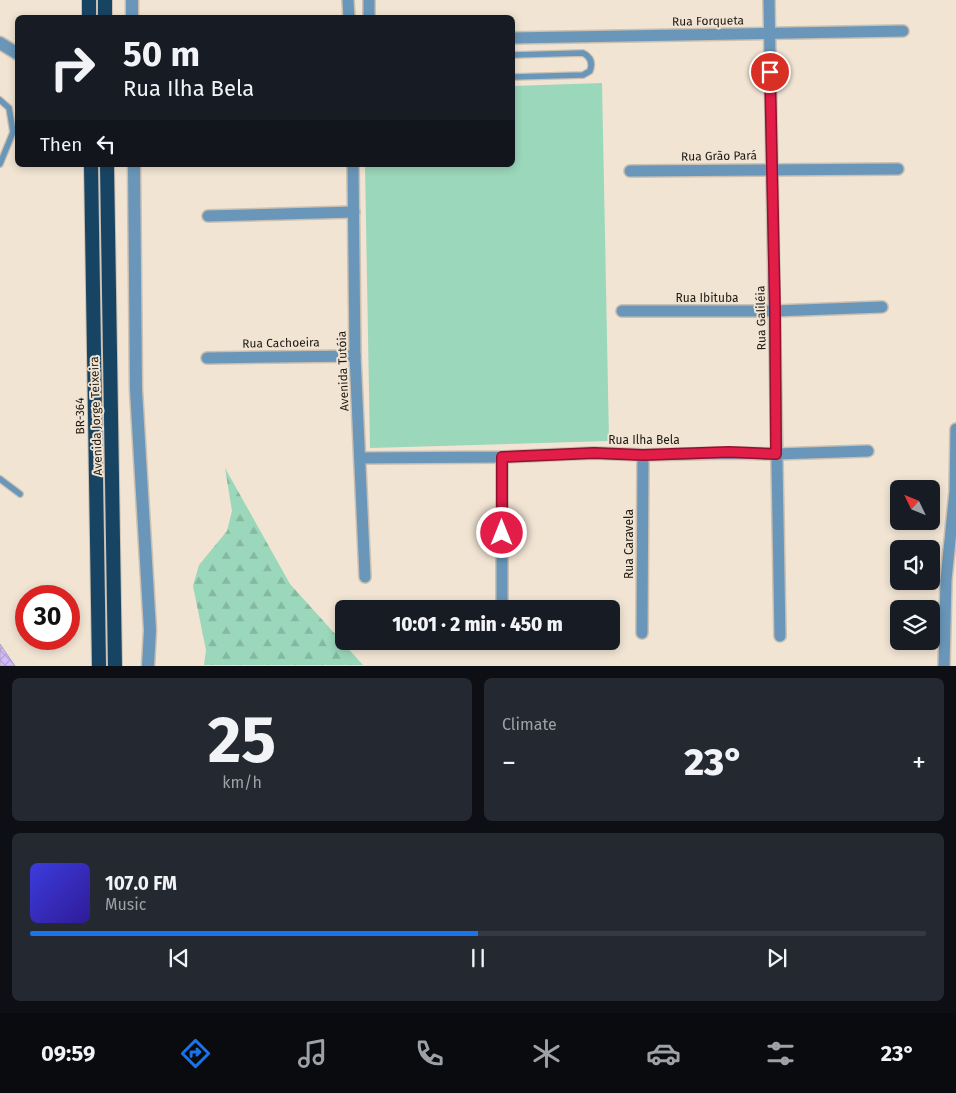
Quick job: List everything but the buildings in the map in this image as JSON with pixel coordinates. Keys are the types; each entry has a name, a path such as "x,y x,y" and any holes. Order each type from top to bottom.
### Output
{"highway":[{"path":"89,0 89,15"},
{"path":"105,0 105,15"},
{"name":"BR-364","path":"91,167 99,666"},
{"name":"Avenida Jorge Teixeira","path":"107,167 115,666"}],"street":[{"path":"132,0 132,15"},
{"path":"348,0 349,15"},
{"path":"369,0 369,15"},
{"name":"Rua Galiléia","path":"769,0 780,636"},
{"name":"Rua Forqueta","path":"515,38 903,31"},
{"path":"0,43 15,52"},
{"path":"134,167 136,390 150,630 148,666"},
{"name":"Avenida Tutóia","path":"353,167 355,356 365,577"},
{"name":"Rua Grão Pará","path":"630,171 898,169"},
{"path":"208,216 354,212"},
{"name":"Rua Ibituba","path":"622,311 775,311 882,308"},
{"name":"Rua Cachoeira","path":"207,358 355,356"},
{"path":"944,666 946,580 955,491 956,429"},
{"name":"Rua Ilha Bela","path":"360,458 502,457 594,453 643,455 868,451"},
{"name":"Rua Caravela","path":"642,633 643,455"},
{"path":"502,457 502,600"},
{"path":"946,580 956,587"}],"lane":[{"path":"515,55 583,54 589,57 592,63 590,71 583,75 515,78"},
{"path":"0,100 10,108 13,132 0,164"},
{"path":"0,479 20,494"}],"green space":[{"path":"602,83 609,441 370,448 365,167 515,167 515,86"},
{"path":"225,468 290,584 335,634 335,650 349,650 363,665 204,665 206,650 193,586 199,565 227,531 232,511"}],"route":[{"path":"502,533 502,457 594,453 643,455 729,452 776,454 770,72"}]}
